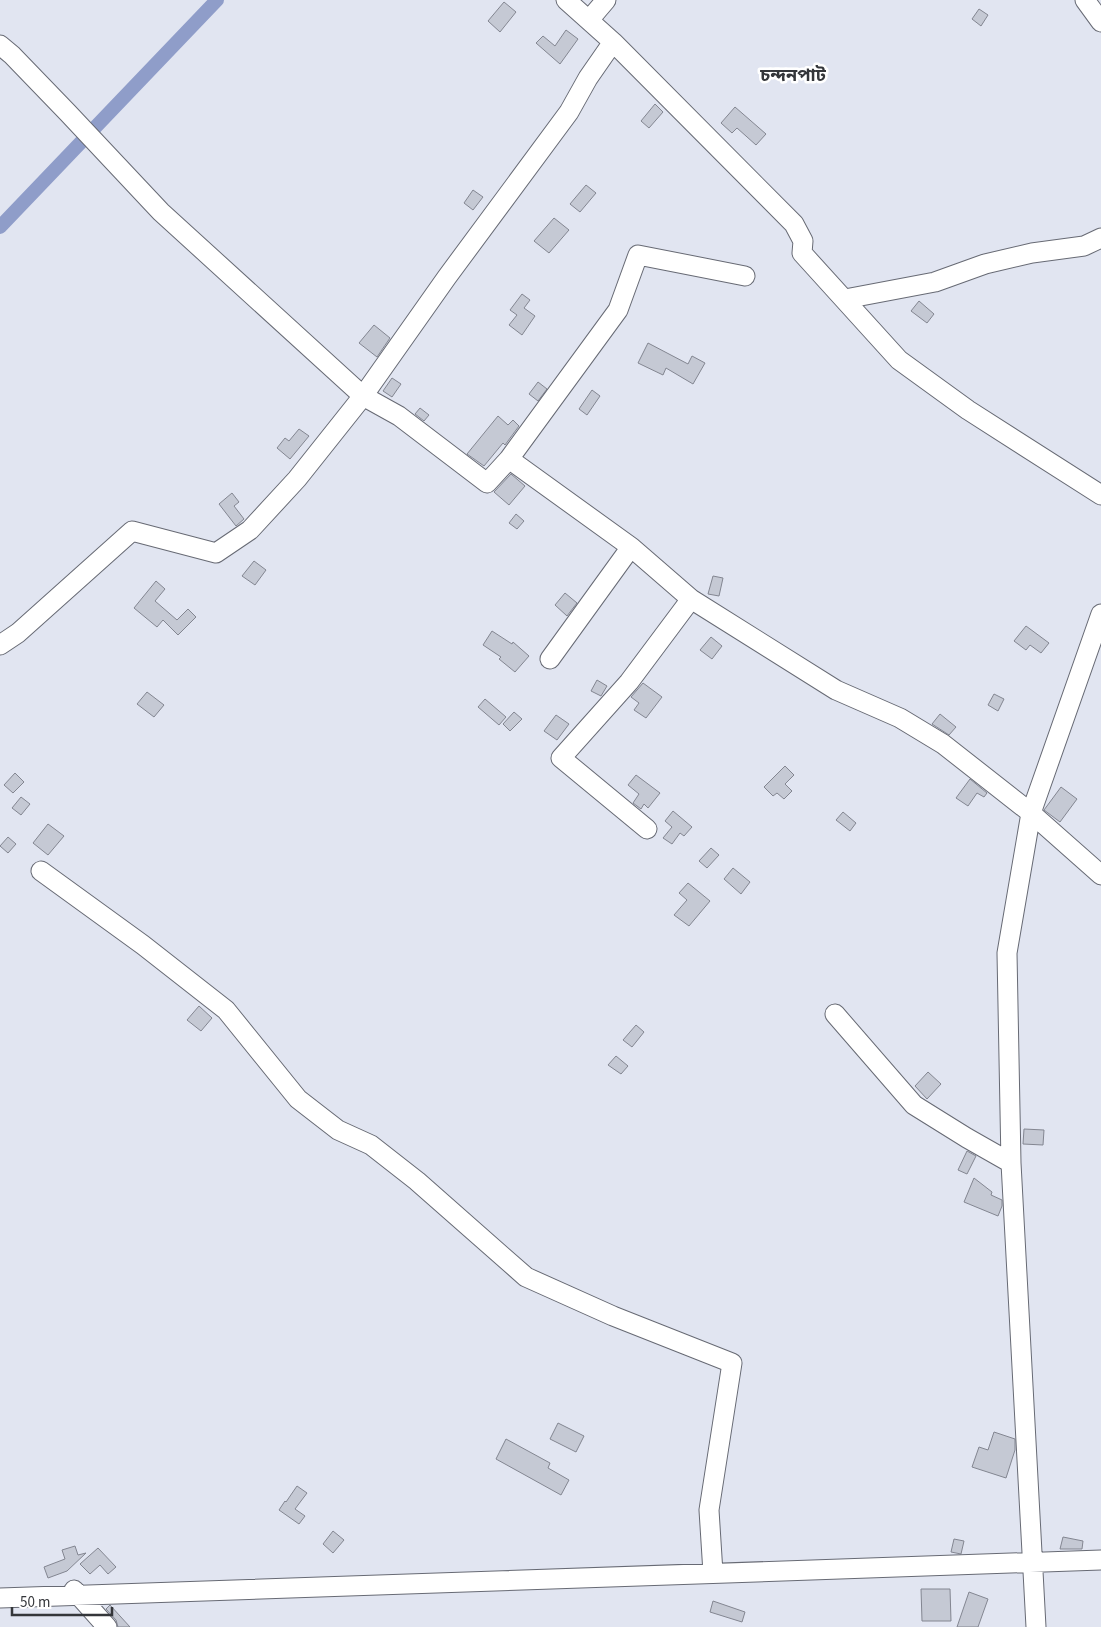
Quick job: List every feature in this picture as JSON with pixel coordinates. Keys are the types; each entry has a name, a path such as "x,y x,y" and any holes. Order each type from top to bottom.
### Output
{"street":[{"path":"566,0 613,42 794,224 802,242 802,253 899,360 968,410 1101,495"},
{"path":"589,20 606,0"},
{"path":"1085,0 1101,22"},
{"path":"0,645 18,633 132,531 216,554 250,530 297,480 363,396 447,277 569,112 588,78 613,42"},
{"path":"0,45 68,113 161,212 363,396 399,416 487,483 508,459 618,310 638,255 744,276"},
{"path":"845,299 935,282 985,264 1032,253 1084,246 1101,238"},
{"path":"508,459 631,547 692,599 836,690 900,718 943,744 1031,813 1101,875"},
{"path":"550,659 631,547"},
{"path":"647,829 561,758 629,682 692,599"},
{"path":"1036,1627 1010,1163 1007,953 1031,813 1101,614"},
{"path":"41,871 143,945 226,1010 298,1099 338,1130 371,1145 417,1181 526,1277 613,1316 732,1363 709,1510 713,1574"},
{"path":"835,1014 914,1104 1010,1163"},
{"path":"0,1598 76,1592 713,1574 1101,1560"},
{"path":"76,1592 107,1627"}],"building":[{"path":"504,2 516,12 500,32 488,21"},
{"path":"979,9 988,15 981,26 972,19"},
{"path":"566,30 578,39 560,64 536,43 543,36 555,46"},
{"path":"655,104 663,112 649,128 641,121"},
{"path":"735,107 766,134 756,145 737,128 732,133 721,123"},
{"path":"586,185 596,193 580,212 570,204"},
{"path":"473,190 483,197 473,210 464,203"},
{"path":"554,218 569,230 549,253 534,241"},
{"path":"522,294 530,300 524,308 535,316 522,335 509,325 517,315 510,310"},
{"path":"919,301 934,314 927,323 911,311"},
{"path":"374,325 390,338 377,357 359,343"},
{"path":"648,343 688,364 692,356 705,363 693,384 666,368 663,375 638,363"},
{"path":"392,378 401,384 392,397 383,391"},
{"path":"538,382 547,389 538,401 529,394"},
{"path":"592,390 600,396 587,415 579,409"},
{"path":"420,408 429,415 424,421 415,414"},
{"path":"498,416 508,425 513,420 519,426 505,445 503,443 484,466 467,454"},
{"path":"299,429 309,436 290,459 277,448 285,438 289,441"},
{"path":"511,474 525,486 509,505 494,492"},
{"path":"232,493 239,502 234,506 244,519 236,526 219,504"},
{"path":"516,514 524,521 517,529 509,523"},
{"path":"254,561 266,570 255,585 242,576"},
{"path":"713,576 723,578 719,596 708,594"},
{"path":"156,581 165,589 155,601 177,620 188,609 196,617 178,635 163,620 157,627 134,608"},
{"path":"565,593 577,603 567,616 555,605"},
{"path":"1026,626 1049,643 1041,653 1030,645 1026,650 1014,641"},
{"path":"492,631 512,644 513,642 529,656 515,672 499,659 501,657 483,645"},
{"path":"711,637 722,646 712,659 700,650"},
{"path":"597,680 607,686 601,696 591,691"},
{"path":"643,683 662,697 646,718 634,710 639,703 631,697"},
{"path":"147,692 164,705 154,717 137,704"},
{"path":"994,694 1004,699 998,711 988,705"},
{"path":"485,699 506,717 499,725 478,707"},
{"path":"514,712 522,719 510,731 503,724"},
{"path":"940,714 956,727 949,735 932,724"},
{"path":"556,715 569,724 557,740 544,731"},
{"path":"785,766 794,775 785,784 792,791 784,799 777,793 773,796 764,787"},
{"path":"15,773 24,782 13,793 4,785"},
{"path":"636,775 660,793 648,808 644,804 641,809 633,803 639,794 628,785"},
{"path":"970,779 987,793 984,797 977,793 968,806 956,798"},
{"path":"1061,787 1077,799 1060,822 1044,810"},
{"path":"21,797 30,804 21,815 12,808"},
{"path":"673,811 692,827 684,836 680,833 672,844 663,838 672,827 665,821"},
{"path":"843,812 856,823 850,831 836,820"},
{"path":"48,824 64,836 48,855 33,843"},
{"path":"8,837 16,844 8,853 0,846"},
{"path":"711,848 719,855 707,868 699,861"},
{"path":"733,868 750,882 741,894 724,879"},
{"path":"688,883 710,901 689,926 674,915 687,900 679,893"},
{"path":"199,1006 212,1018 201,1031 187,1020"},
{"path":"636,1025 644,1032 632,1047 623,1040"},
{"path":"616,1056 628,1066 621,1074 608,1065"},
{"path":"928,1072 941,1084 927,1099 915,1086"},
{"path":"1024,1129 1044,1130 1043,1145 1023,1144"},
{"path":"967,1151 976,1156 967,1174 958,1170"},
{"path":"974,1178 992,1192 991,1195 1002,1200 998,1216 964,1202"},
{"path":"558,1423 584,1436 576,1452 550,1439"},
{"path":"994,1432 1015,1439 1015,1450 1006,1478 972,1467 979,1447 988,1450"},
{"path":"506,1439 550,1463 548,1468 569,1480 561,1495 496,1459"},
{"path":"297,1486 307,1493 295,1509 305,1516 299,1524 279,1510"},
{"path":"333,1531 344,1540 333,1553 323,1544"},
{"path":"1063,1537 1083,1541 1082,1549 1060,1549"},
{"path":"954,1539 964,1541 961,1554 951,1552"},
{"path":"75,1546 78,1555 86,1553 67,1571 48,1578 44,1567 65,1559 62,1550"},
{"path":"98,1548 116,1567 108,1574 100,1565 90,1574 80,1564"},
{"path":"921,1589 950,1589 951,1621 922,1621"},
{"path":"969,1592 988,1599 978,1627 957,1627"},
{"path":"713,1601 745,1612 742,1622 710,1612"},
{"path":"110,1605 130,1627 118,1627 116,1620 106,1609"}],"waterway":[{"path":"0,227 217,0"}],"district":[{"name":"চন্দনপাট","path":"793,75"}]}
